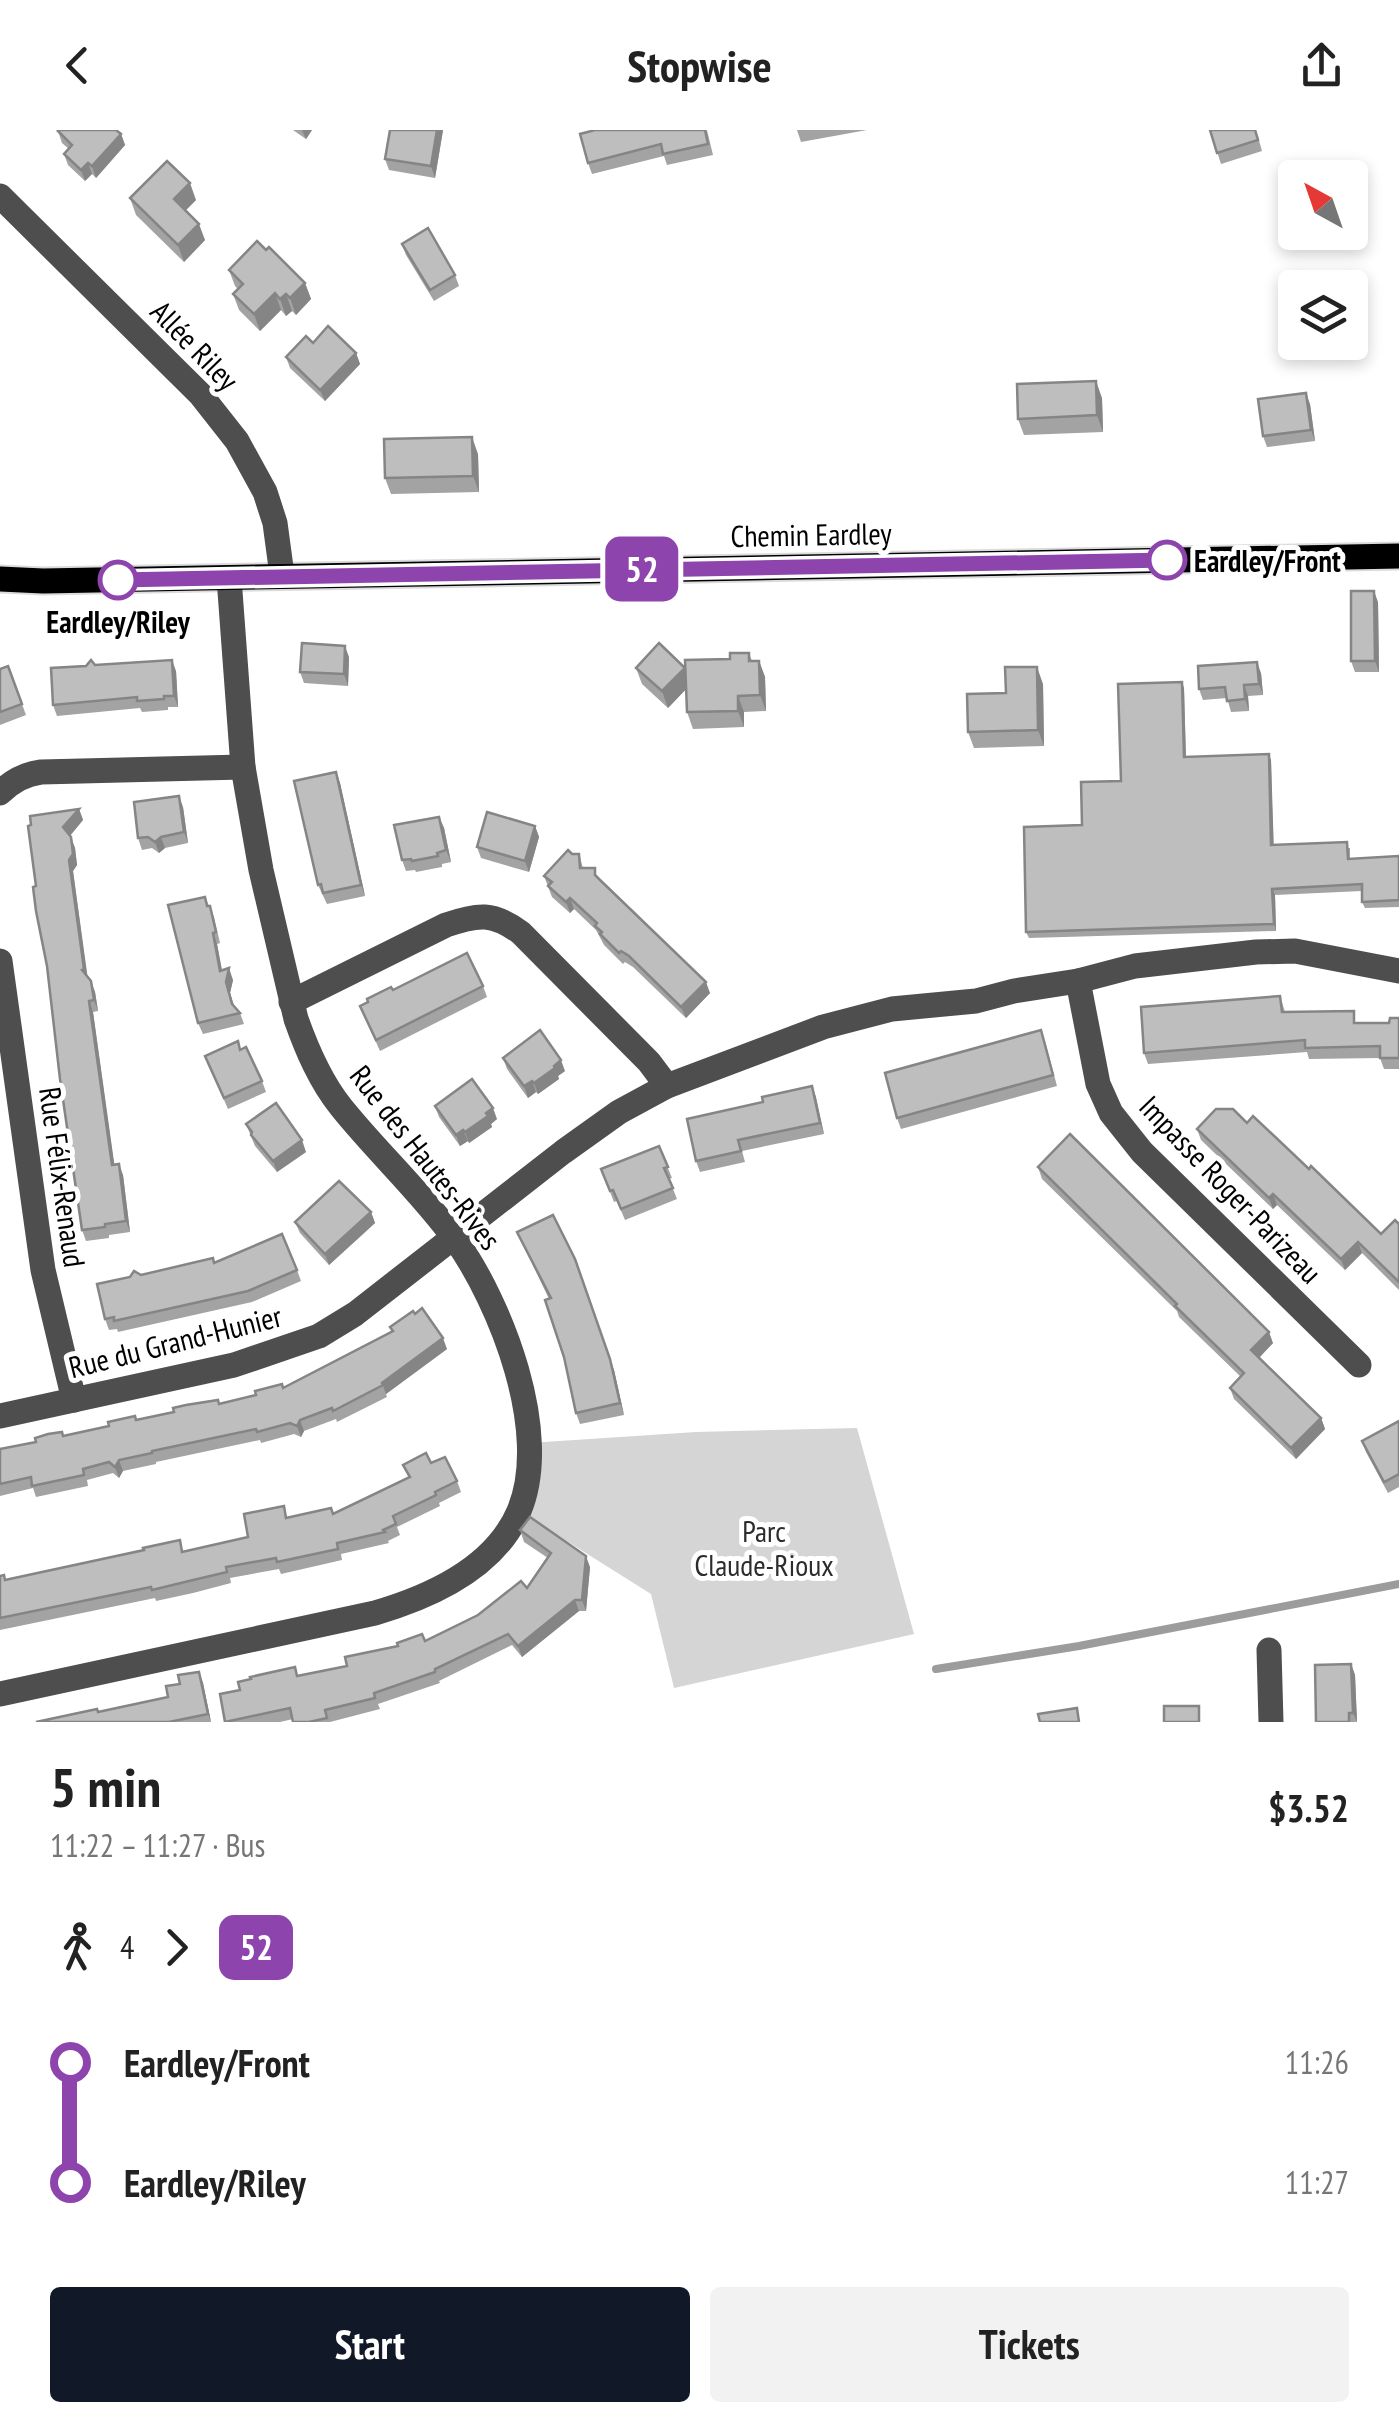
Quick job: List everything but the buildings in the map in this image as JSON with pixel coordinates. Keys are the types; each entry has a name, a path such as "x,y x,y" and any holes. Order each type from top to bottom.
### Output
{"main road":[{"name":"Chemin Eardley","path":"0,582 1399,556"}],"street":[{"name":"Allée Riley","path":"0,196 200,394 228,428 265,492 275,522 282,575"},
{"name":"Rue des Hautes-Rives","path":"0,1694 375,1614 406,1604 461,1576 501,1540 520,1511 530,1460 525,1411 501,1319 455,1238 339,1104 304,1042 291,1002 243,767 229,578"},
{"path":"0,793 13,781 41,772 243,767"},
{"path":"291,1002 446,925 468,917 488,916 504,920 521,933 649,1062 667,1086"},
{"name":"Rue du Grand-Hunier","path":"0,1416 234,1365 318,1336 355,1314 619,1112 667,1086 849,1018 892,1009 976,1001 1135,966 1256,952 1296,951 1399,971"},
{"name":"Rue Félix-Renaud","path":"0,960 43,1270 74,1400"},
{"name":"Impasse Roger-Parizeau","path":"1078,980 1098,1084 1111,1113 1142,1152 1359,1364"},
{"path":"1269,1650 1271,1722"}],"green space":[{"name":"Parc Claude-Rioux","path":"857,1428 914,1634 674,1688 651,1594 519,1511 529,1443 696,1432"}],"waterway":[{"path":"936,1669 1079,1646 1399,1584"}],"bus line":[{"name":"52","path":"118,580 1167,560"}],"place":[{"name":"Eardley/Front","path":"1167,560"},
{"name":"Eardley/Riley","path":"118,580"}]}
